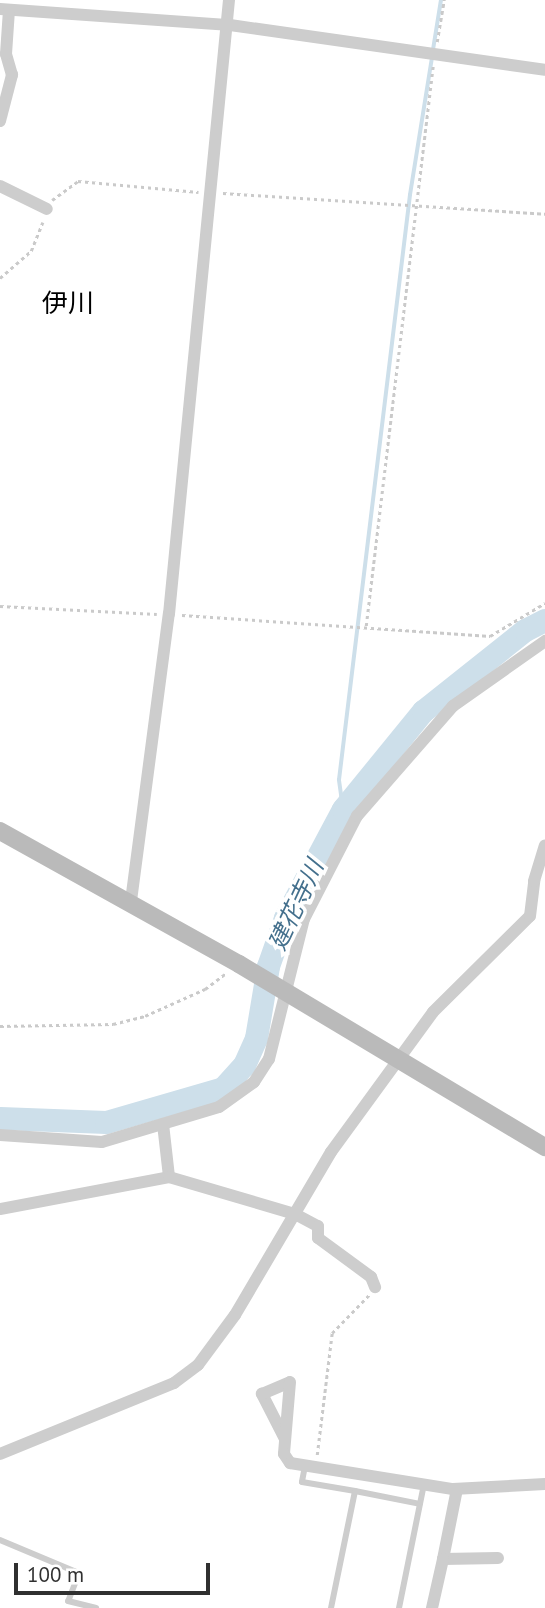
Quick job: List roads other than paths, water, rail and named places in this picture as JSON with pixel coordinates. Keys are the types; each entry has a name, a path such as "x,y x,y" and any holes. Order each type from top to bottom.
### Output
{"street":[{"path":"131,901 169,614 230,25 229,0"},
{"path":"0,121 12,75 6,54 4,9 230,25 545,70"},
{"path":"0,187 47,209"},
{"path":"0,1135 102,1142 219,1107 254,1082 269,1059 283,992 304,919 357,816 453,706 545,640"},
{"path":"0,831 131,901 239,964 398,1063 545,1147"},
{"path":"0,1454 174,1383 198,1365 235,1315 331,1152 433,1012 530,916 544,853"},
{"path":"163,1124 169,1177"},
{"path":"0,1209 169,1177 295,1214 318,1226 318,1238 371,1277 375,1287"},
{"path":"285,1439 284,1454 290,1463 457,1489 545,1484"},
{"path":"432,1608 457,1489"},
{"path":"443,1559 498,1558"}],"lane":[{"path":"309,1466 302,1482 420,1504"},
{"path":"399,1608 424,1484"},
{"path":"331,1608 355,1491"},
{"path":"0,1540 79,1573 68,1601 96,1608"}],"waterway":[{"path":"433,50 441,0"},
{"path":"343,809 339,780 410,195 432,57"},
{"name":"建花寺川","path":"0,1118 106,1122 223,1088 244,1065 256,1038 268,966 285,918 343,809 423,711 525,630 545,620"}],"district":[{"name":"伊川","path":"68,303"}]}
